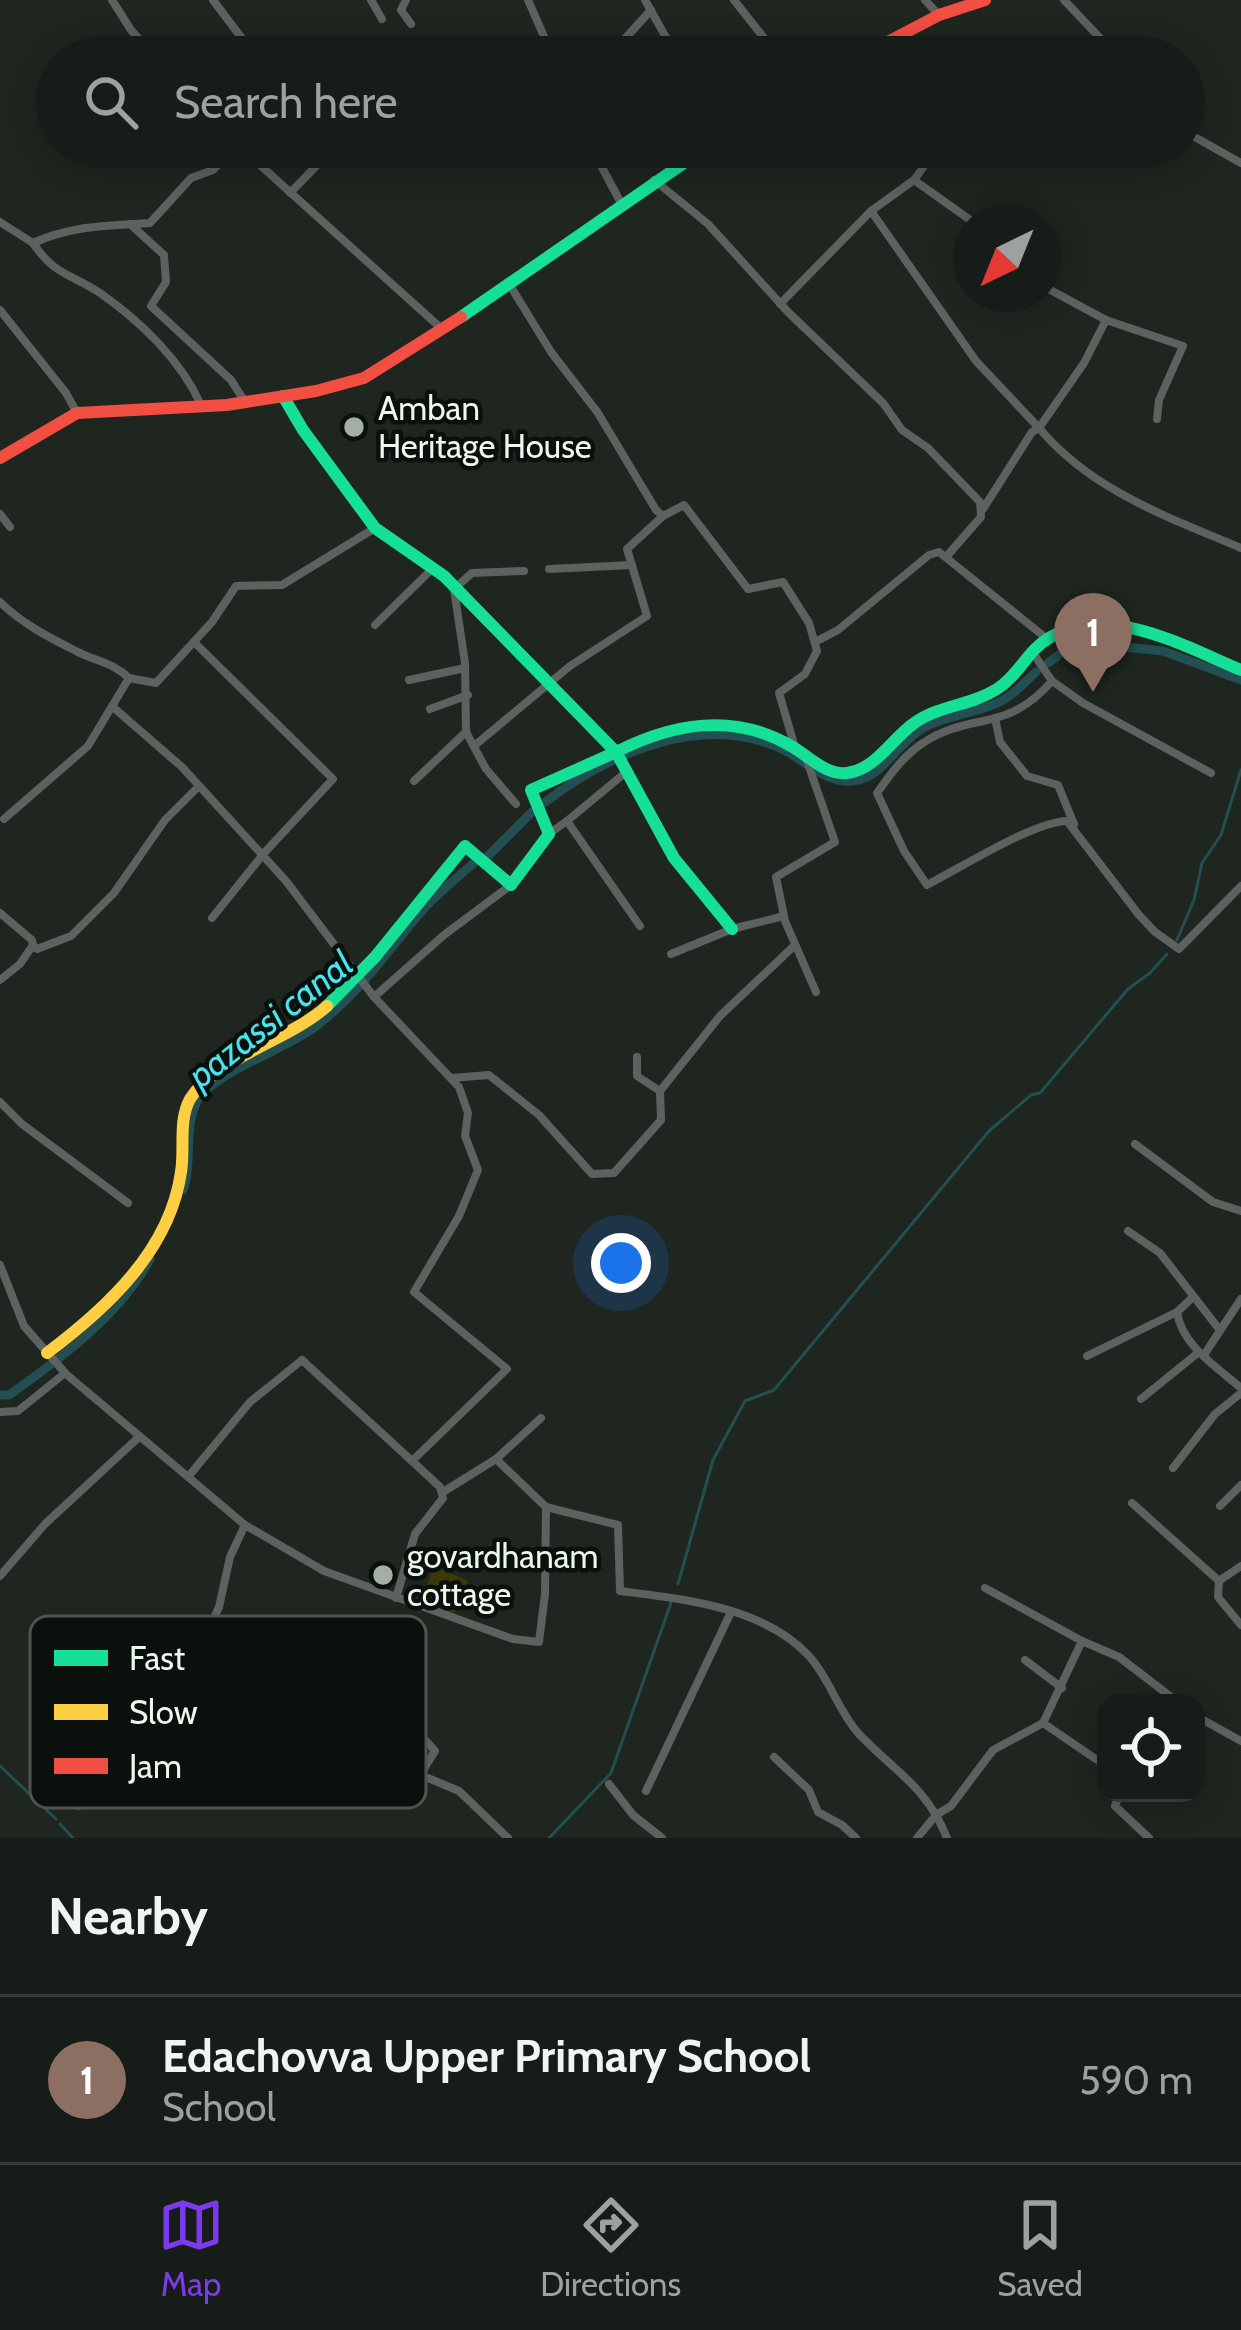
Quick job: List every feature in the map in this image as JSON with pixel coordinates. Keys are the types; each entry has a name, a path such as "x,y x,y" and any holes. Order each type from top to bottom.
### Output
{"street":[{"path":"112,0 136,36"},
{"path":"213,0 240,36"},
{"path":"371,0 382,19"},
{"path":"406,0 401,10 411,24"},
{"path":"528,0 544,36"},
{"path":"645,0 665,36"},
{"path":"734,0 762,36"},
{"path":"925,0 939,15"},
{"path":"896,36 985,0"},
{"path":"1064,0 1098,36"},
{"path":"627,36 651,10"},
{"path":"1205,143 1241,163"},
{"path":"32,243 63,230 100,223 150,223 190,178 215,168"},
{"path":"262,168 443,331"},
{"path":"290,193 314,168"},
{"path":"602,168 622,204"},
{"path":"2,452 77,413 245,402 364,378 510,286 673,168"},
{"path":"781,304 872,211 923,168"},
{"path":"654,180 708,224 781,304 883,403 902,430 928,448 980,502 981,517 946,557"},
{"path":"914,180 953,208"},
{"path":"872,211 976,361 1080,466 1126,500 1241,548"},
{"path":"0,222 32,243 48,266 98,292 147,332 191,383 201,406"},
{"path":"130,224 164,255 166,282 151,306 231,380 245,402"},
{"path":"510,286 663,516"},
{"path":"1061,296 1106,320 1183,346 1159,400 1157,419"},
{"path":"0,310 77,413"},
{"path":"982,510 1084,363 1106,320"},
{"path":"283,396 375,528 432,568 616,753 674,858 732,928"},
{"path":"473,746 570,667 647,616 627,549 663,516 684,505 748,590 783,582 800,603 817,651 805,674 778,693 835,842 776,877 784,916 816,992"},
{"path":"0,514 10,527"},
{"path":"0,602 80,654 120,669 129,678 157,683 236,586 282,585 375,528"},
{"path":"814,643 838,630 929,555 939,552 1047,639"},
{"path":"549,569 632,565"},
{"path":"375,625 432,568"},
{"path":"454,589 472,573 524,571"},
{"path":"454,589 466,668 466,732 486,769 516,804"},
{"path":"549,834 531,790 616,753 647,734 699,722 763,731 831,771 860,769 928,713 987,695 1006,684 1047,639 1073,628 1115,626 1241,670"},
{"path":"194,642 333,779 212,918"},
{"path":"1033,653 1052,681 1083,703 1211,772"},
{"path":"409,680 466,668"},
{"path":"2,818 88,746 129,678"},
{"path":"1052,681 1034,702 1011,716 925,741 877,793 880,808 927,885 1053,821 1074,826"},
{"path":"430,709 468,695"},
{"path":"114,708 198,787 286,881 371,994 459,1087 468,1113 466,1136 478,1170 459,1216 414,1292 507,1369 412,1461"},
{"path":"995,718 1000,742 1027,776 1058,785 1095,861 1155,932 1179,949 1241,886"},
{"path":"414,782 466,732"},
{"path":"371,994 511,885 549,834 625,773"},
{"path":"32,945 45,947 75,932 125,882 165,820 198,787"},
{"path":"567,821 640,926"},
{"path":"52,1359 117,1296 170,1212 181,1176 190,1097 224,1067 281,1043 358,976 465,846 511,885"},
{"path":"0,913 32,940 20,964 0,980"},
{"path":"671,955 732,928 784,916"},
{"path":"452,1078 489,1075 539,1115 592,1174 614,1173 661,1120 660,1091 720,1016 795,945"},
{"path":"637,1057 637,1076 660,1091"},
{"path":"0,1102 22,1124 128,1203"},
{"path":"1135,1144 1213,1202 1241,1211"},
{"path":"1128,1231 1170,1264 1219,1329"},
{"path":"0,1265 17,1315 64,1372 245,1525 324,1571 513,1640 539,1642 546,1507"},
{"path":"1087,1356 1177,1312 1192,1298"},
{"path":"1141,1399 1201,1354 1241,1300"},
{"path":"1173,1468 1214,1414 1241,1391 1179,1327 1177,1312"},
{"path":"188,1477 250,1402 302,1360 443,1492 415,1534 396,1598"},
{"path":"0,1412 17,1411 64,1372"},
{"path":"443,1492 496,1459 541,1418"},
{"path":"0,1576 45,1524 139,1437"},
{"path":"496,1459 546,1507 618,1525 620,1591 731,1612 762,1623 808,1655 850,1723 918,1786 947,1838"},
{"path":"1220,1506 1241,1485"},
{"path":"1132,1503 1219,1581"},
{"path":"214,1616 230,1557 245,1525"},
{"path":"1219,1581 1241,1566"},
{"path":"1219,1581 1218,1597 1241,1624"},
{"path":"985,1588 1119,1657 1166,1694"},
{"path":"646,1791 731,1612"},
{"path":"917,1838 951,1806 993,1750 1042,1723 1082,1641"},
{"path":"1025,1660 1062,1688"},
{"path":"1205,1721 1241,1741"},
{"path":"1042,1723 1097,1760"},
{"path":"426,1741 435,1751 426,1765"},
{"path":"774,1757 809,1790 818,1812 856,1838"},
{"path":"426,1778 459,1791 508,1838"},
{"path":"609,1784 633,1815 662,1838"},
{"path":"1117,1802 1115,1806 1149,1838"}],"shaded area":[{"path":"435,1566 468,1581 454,1614 420,1599"}],"waterway":[{"name":"pazassi canal","path":"1048,663 1076,642 1163,651 1241,680"},
{"name":"pazassi canal","path":"544,803 627,754 690,736 753,739 784,750 829,777 859,780 876,771 923,728 1001,701 1036,672"},
{"path":"1177,940 1194,900 1202,863 1221,835 1241,770"},
{"name":"pazassi canal","path":"488,856 532,812"},
{"name":"pazassi canal","path":"183,1190 193,1110 207,1089 302,1036 331,1014 427,905 475,862"},
{"path":"678,1584 713,1460 745,1401 774,1390 989,1131 1031,1095 1040,1093 1128,989 1167,954"},
{"name":"pazassi canal","path":"0,1395 9,1395 87,1334 122,1299 150,1259"},
{"path":"549,1838 611,1773 672,1600"},
{"path":"0,1766 30,1794"},
{"path":"44,1808 56,1819"},
{"path":"60,1824 73,1838"}],"traffic: fast":[{"path":"461,317 677,168"},
{"path":"283,396 375,528 444,576 616,752 681,728 725,725 769,735 831,771 857,771 923,718 997,689 1035,649 1072,628 1121,626 1146,632 1241,670"},
{"path":"327,1006 375,957 465,846 511,885 549,834 531,790 616,752 674,858 732,929"}],"traffic: slow":[{"path":"47,1353 113,1297 150,1252 175,1200 190,1099 217,1072 327,1006"}],"traffic: jam":[{"path":"899,36 939,15 985,0"},
{"path":"0,458 77,413 227,405 364,378 461,317"}],"place":[{"name":"Amban Heritage House","path":"354,427"},
{"name":"Edachovva Upper Primary School","path":"1093,692"},
{"name":"govardhanam cottage","path":"383,1575"}]}
